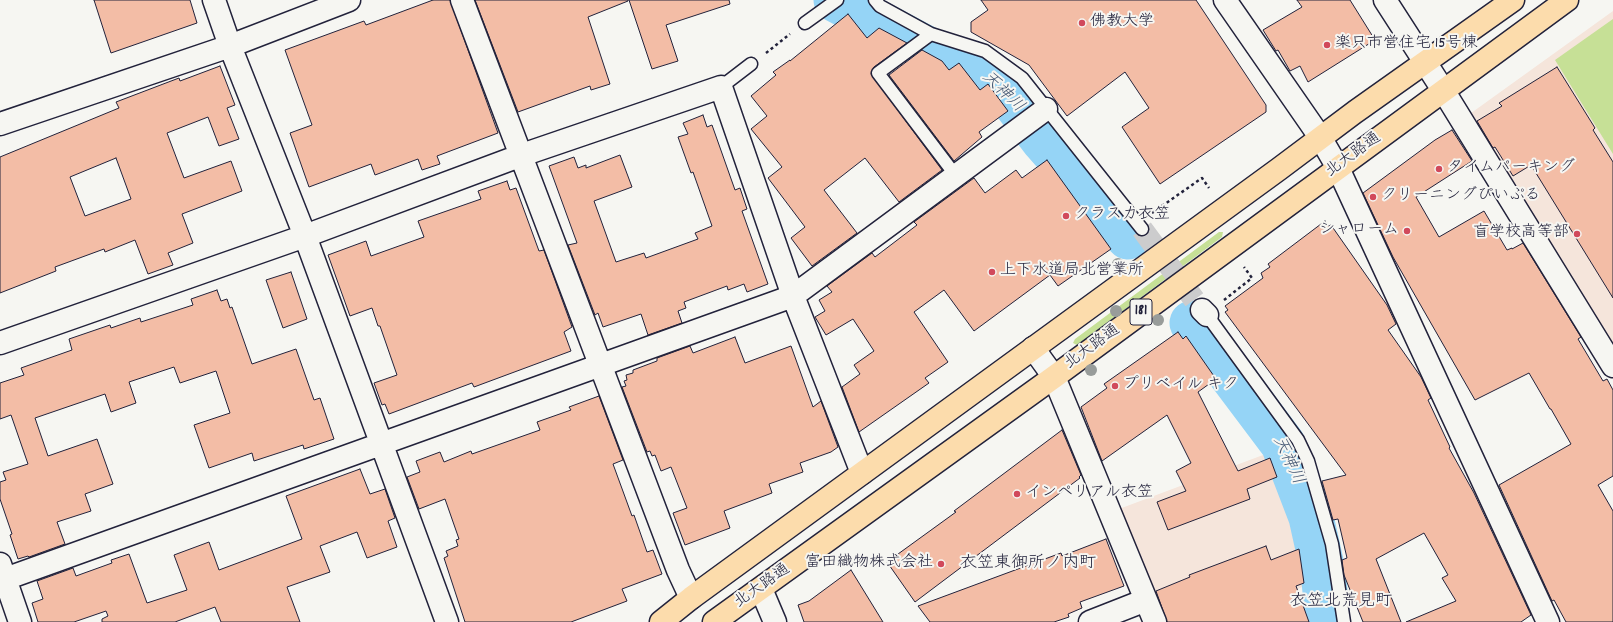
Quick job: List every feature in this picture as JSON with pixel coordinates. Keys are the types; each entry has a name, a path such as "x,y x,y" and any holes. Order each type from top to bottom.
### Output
{"main road":[{"name":"北大路通","path":"661,622 691,598 1279,169 1320,137 1424,61 1512,0"},
{"name":"北大路通","path":"714,622 762,589 1054,377 1567,0"}],"street":[{"path":"214,0 230,46 304,236 447,622"},
{"path":"0,124 230,46 349,0"},
{"path":"462,0 602,366 678,570 691,598"},
{"path":"1225,0 1320,137 1338,168 1548,622"},
{"path":"1385,0 1443,90 1613,366"},
{"path":"0,343 304,236 522,155 721,86 793,296 862,473"},
{"path":"20,622 3,571 381,445 793,296 1032,119"},
{"path":"1033,348 1054,377 1155,622"},
{"path":"762,589 775,622"},
{"path":"1090,622 1146,600"}],"lane":[{"path":"876,0 880,6 927,36 985,51 1022,78 1032,119 1139,226"},
{"path":"805,23 833,3"},
{"path":"927,36 878,73 956,176"},
{"path":"721,86 751,64"},
{"path":"1204,312 1298,440 1308,461 1332,544 1344,622"}],"path":[{"path":"751,64 805,23"},
{"path":"1139,226 1202,178 1209,188"},
{"path":"1204,312 1252,278 1244,266"}],"shaded area":[{"name":"盲学校高等部","path":"1613,11 1613,353 1467,116"},
{"path":"1271,452 1280,470 1294,514 1301,547 1305,586 1213,622 1165,622 1119,509"}],"green space":[{"path":"1613,19 1613,154 1555,60"},
{"path":"1219,232 1223,232 1222,237 1077,345 1073,343 1075,339"}],"building":[{"path":"94,0 190,0 197,23 111,53"},
{"path":"433,0 450,0 498,133 437,156 440,164 422,170 418,159 375,175 371,164 309,187 290,133 312,125 285,50 364,21 366,25"},
{"path":"475,0 628,0 588,17 610,84 591,90 590,86 518,112"},
{"path":"629,0 729,0 730,4 666,25 678,61 652,69"},
{"path":"981,0 1196,0 1266,105 1266,112 1160,184 1122,127 1149,108 1125,72 1067,116 1029,65 971,32 971,22 988,10"},
{"name":"楽只市営住宅 15号棟","path":"1297,0 1350,0 1375,40 1308,82 1300,66 1290,71 1278,50 1276,51 1263,30 1302,7"},
{"path":"848,14 867,38 879,28 907,43 874,67 871,74 942,170 899,202 865,158 824,190 857,233 812,266 791,238 805,227 768,178 782,167 751,129 767,116 751,96 776,75 773,72 790,61"},
{"path":"922,50 942,61 949,70 959,63 980,90 988,84 1008,111 979,132 982,137 954,161 889,75"},
{"path":"220,66 235,105 227,108 239,139 219,146 208,117 167,133 184,178 231,161 242,191 182,214 193,243 168,253 173,265 148,274 135,240 105,252 104,249 55,267 56,271 0,293 0,157 119,108 116,102 179,78 180,81","holes":["116,158 131,199 85,216 70,177"]},
{"path":"1557,67 1595,128 1593,130 1613,162 1613,298 1531,165 1513,176 1495,147 1493,148 1477,121 1502,106 1499,103"},
{"path":"703,115 707,127 712,125 735,190 740,188 747,209 742,211 768,284 747,292 744,284 728,290 727,286 684,302 686,308 678,311 682,323 648,335 641,314 603,327 598,313 595,315 568,245 577,243 549,166 574,157 578,168 586,165 586,168 620,155 632,187 594,201 616,262 644,253 646,258 698,239 695,233 712,226 693,172 691,173 678,137 688,134 683,123"},
{"path":"1452,130 1472,161 1416,197 1439,237 1484,211 1507,250 1523,243 1581,337 1578,339 1603,381 1607,379 1613,390 1613,476 1598,485 1613,511 1613,622 1566,622 1554,600 1552,601 1499,485 1571,444 1551,409 1529,373 1475,400 1393,257 1363,193 1435,140"},
{"path":"1047,160 1111,249 1058,286 1050,275 974,331 944,290 914,312 948,362 925,378 929,383 859,432 842,387 860,374 854,365 874,351 853,319 826,335 815,317 825,311 819,300 832,292 827,286 872,253 875,257 917,225 914,222 974,178 985,193 1016,170 1022,178"},
{"path":"507,181 510,190 516,188 539,251 544,250 572,327 564,332 571,351 474,387 472,383 389,414 385,404 382,405 374,383 397,375 380,326 378,326 372,308 350,316 328,255 366,241 371,256 424,237 418,221 481,199 478,191"},
{"path":"1325,221 1328,226 1331,225 1387,305 1396,324 1388,330 1421,377 1431,398 1428,400 1450,447 1449,448 1474,493 1531,615 1521,622 1406,622 1456,601 1442,578 1448,575 1424,533 1376,559 1401,622 1363,622 1344,575 1342,560 1347,558 1338,519 1333,520 1322,481 1346,475 1225,312 1228,310 1225,306 1263,278 1261,273 1270,267 1268,264"},
{"path":"291,272 307,319 283,328 266,280"},
{"path":"217,290 221,301 227,299 230,308 232,307 252,364 296,349 314,400 320,398 334,439 304,449 303,445 254,461 252,453 209,468 194,425 230,413 216,371 180,383 174,367 129,382 136,403 111,412 105,394 35,418 48,456 97,439 113,484 85,494 91,511 57,522 65,544 29,557 18,559 10,535 12,534 0,499 0,482 6,480 3,472 28,464 11,415 0,419 0,383 24,375 21,368 72,350 69,339 110,325 111,328 140,318 141,322 193,305 191,299"},
{"path":"1178,332 1183,339 1186,336 1216,379 1198,392 1238,471 1270,458 1277,477 1247,489 1250,499 1168,530 1157,502 1186,491 1176,471 1191,463 1167,415 1102,461 1081,407 1107,388 1104,384"},
{"path":"735,337 745,363 791,346 813,407 821,401 838,447 831,452 800,463 803,472 769,484 772,493 724,511 730,528 685,545 673,513 687,508 671,467 661,471 655,455 652,456 650,451 647,452 622,387 626,386 624,381 627,380 626,375 633,373 633,370 657,361 657,358 690,346 693,353"},
{"path":"599,396 623,460 613,464 632,516 634,515 647,552 653,550 662,574 622,589 627,601 571,622 465,622 444,558 448,556 446,551 458,546 456,540 459,539 445,499 419,509 407,477 420,472 416,461 440,452 444,462 471,451 472,454 540,430 537,422 571,410 569,407"},
{"path":"1062,430 1081,475 1079,477 1080,478 915,602 887,562 956,512 954,511"},
{"path":"360,469 370,494 385,489 395,518 388,521 397,547 367,558 357,532 320,546 330,572 287,587 300,622 221,622 215,607 175,622 102,622 102,619 108,616 106,611 74,622 38,622 32,603 43,599 37,581 73,568 76,576 112,563 111,560 129,554 147,603 187,590 174,555 209,542 219,570 302,539 286,496"},
{"path":"1106,539 1124,586 1080,602 1082,608 1068,614 1069,617 1054,622 930,622 918,606 1061,553 1062,556"},
{"path":"1266,546 1271,560 1299,549 1304,583 1296,586 1309,622 1167,622 1156,591 1190,577 1189,575"},
{"path":"851,570 883,622 804,622 798,605 809,601"}],"waterway":[{"name":"天神川","path":"836,0 928,49 975,67 1012,99 1044,141 1128,237"},
{"name":"天神川","path":"1192,323 1283,444 1311,517 1323,571 1328,622"}],"tunnel":[{"path":"1142,229 1202,310"}],"place":[{"name":"佛教大学","path":"1082,23"},
{"name":"楽只市営住宅 15号棟","path":"1327,45"},
{"name":"タイムパーキング","path":"1439,169"},
{"name":"クリーニングぴいぷる","path":"1373,197"},
{"name":"クラスカ衣笠","path":"1066,216"},
{"name":"シャローム","path":"1407,231"},
{"name":"盲学校高等部","path":"1577,234"},
{"name":"上下水道局北営業所","path":"992,272"},
{"name":"プリベイル キク","path":"1115,386"},
{"name":"インペリアル衣笠","path":"1017,494"},
{"name":"富田織物株式会社","path":"941,564"}],"district":[{"name":"衣笠東御所ノ内町","path":"1028,565"},
{"name":"衣笠北荒見町","path":"1341,603"}]}
